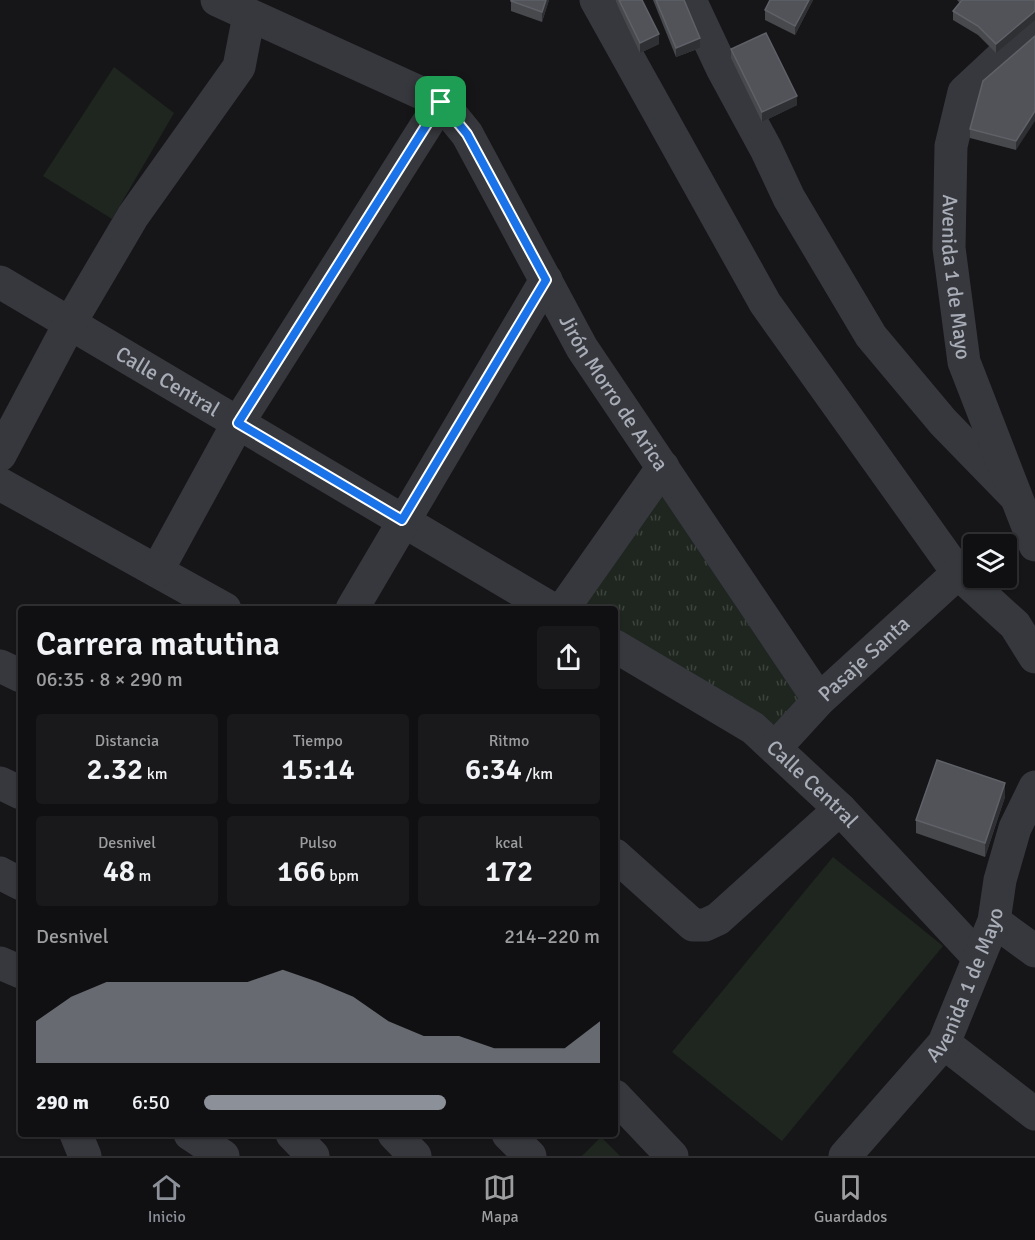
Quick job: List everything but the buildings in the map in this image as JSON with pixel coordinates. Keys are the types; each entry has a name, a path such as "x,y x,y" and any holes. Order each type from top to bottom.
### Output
{"street":[{"name":"Jirón Morro de Arica","path":"217,0 441,102 467,134 582,348 819,699"},
{"path":"596,0 765,303 958,573 1015,625 1035,657"},
{"path":"690,0 789,198 871,336 943,422 1016,497"},
{"path":"0,455 70,324 133,216 239,67 249,15"},
{"name":"Avenida 1 de Mayo","path":"1035,26 964,92 951,146 948,248 964,362 1035,545"},
{"path":"157,572 238,423 441,102"},
{"path":"354,606 402,520 546,280"},
{"name":"Calle Central","path":"0,282 547,606"},
{"path":"565,606 663,467"},
{"path":"0,484 219,606"},
{"name":"Pasaje Santa","path":"775,748 819,699 958,573"},
{"name":"Calle Central","path":"618,648 753,728 840,809 978,957"},
{"path":"0,666 18,675"},
{"path":"0,783 18,792"},
{"name":"Avenida 1 de Mayo","path":"849,1155 944,1042 994,921 1000,880 1015,828 1035,787"},
{"path":"618,858 693,925 705,925 718,919 840,809"},
{"path":"0,873 18,882"},
{"path":"994,921 1035,951"},
{"path":"0,963 18,971"},
{"path":"944,1042 1035,1114"},
{"path":"618,1099 672,1156"},
{"path":"77,1137 85,1156"},
{"path":"194,1137 223,1156"},
{"path":"295,1137 313,1156"},
{"path":"397,1137 415,1156"},
{"path":"511,1137 530,1156"}],"green space":[{"path":"114,67 174,113 112,219 43,176"},
{"path":"663,483 809,700 774,733 618,636 618,606 580,606"},
{"path":"833,857 943,946 782,1141 672,1052"},
{"path":"601,1137 620,1156 582,1156"}],"route":[{"path":"441,102 467,134 546,280 402,520 238,423 441,102"}]}
